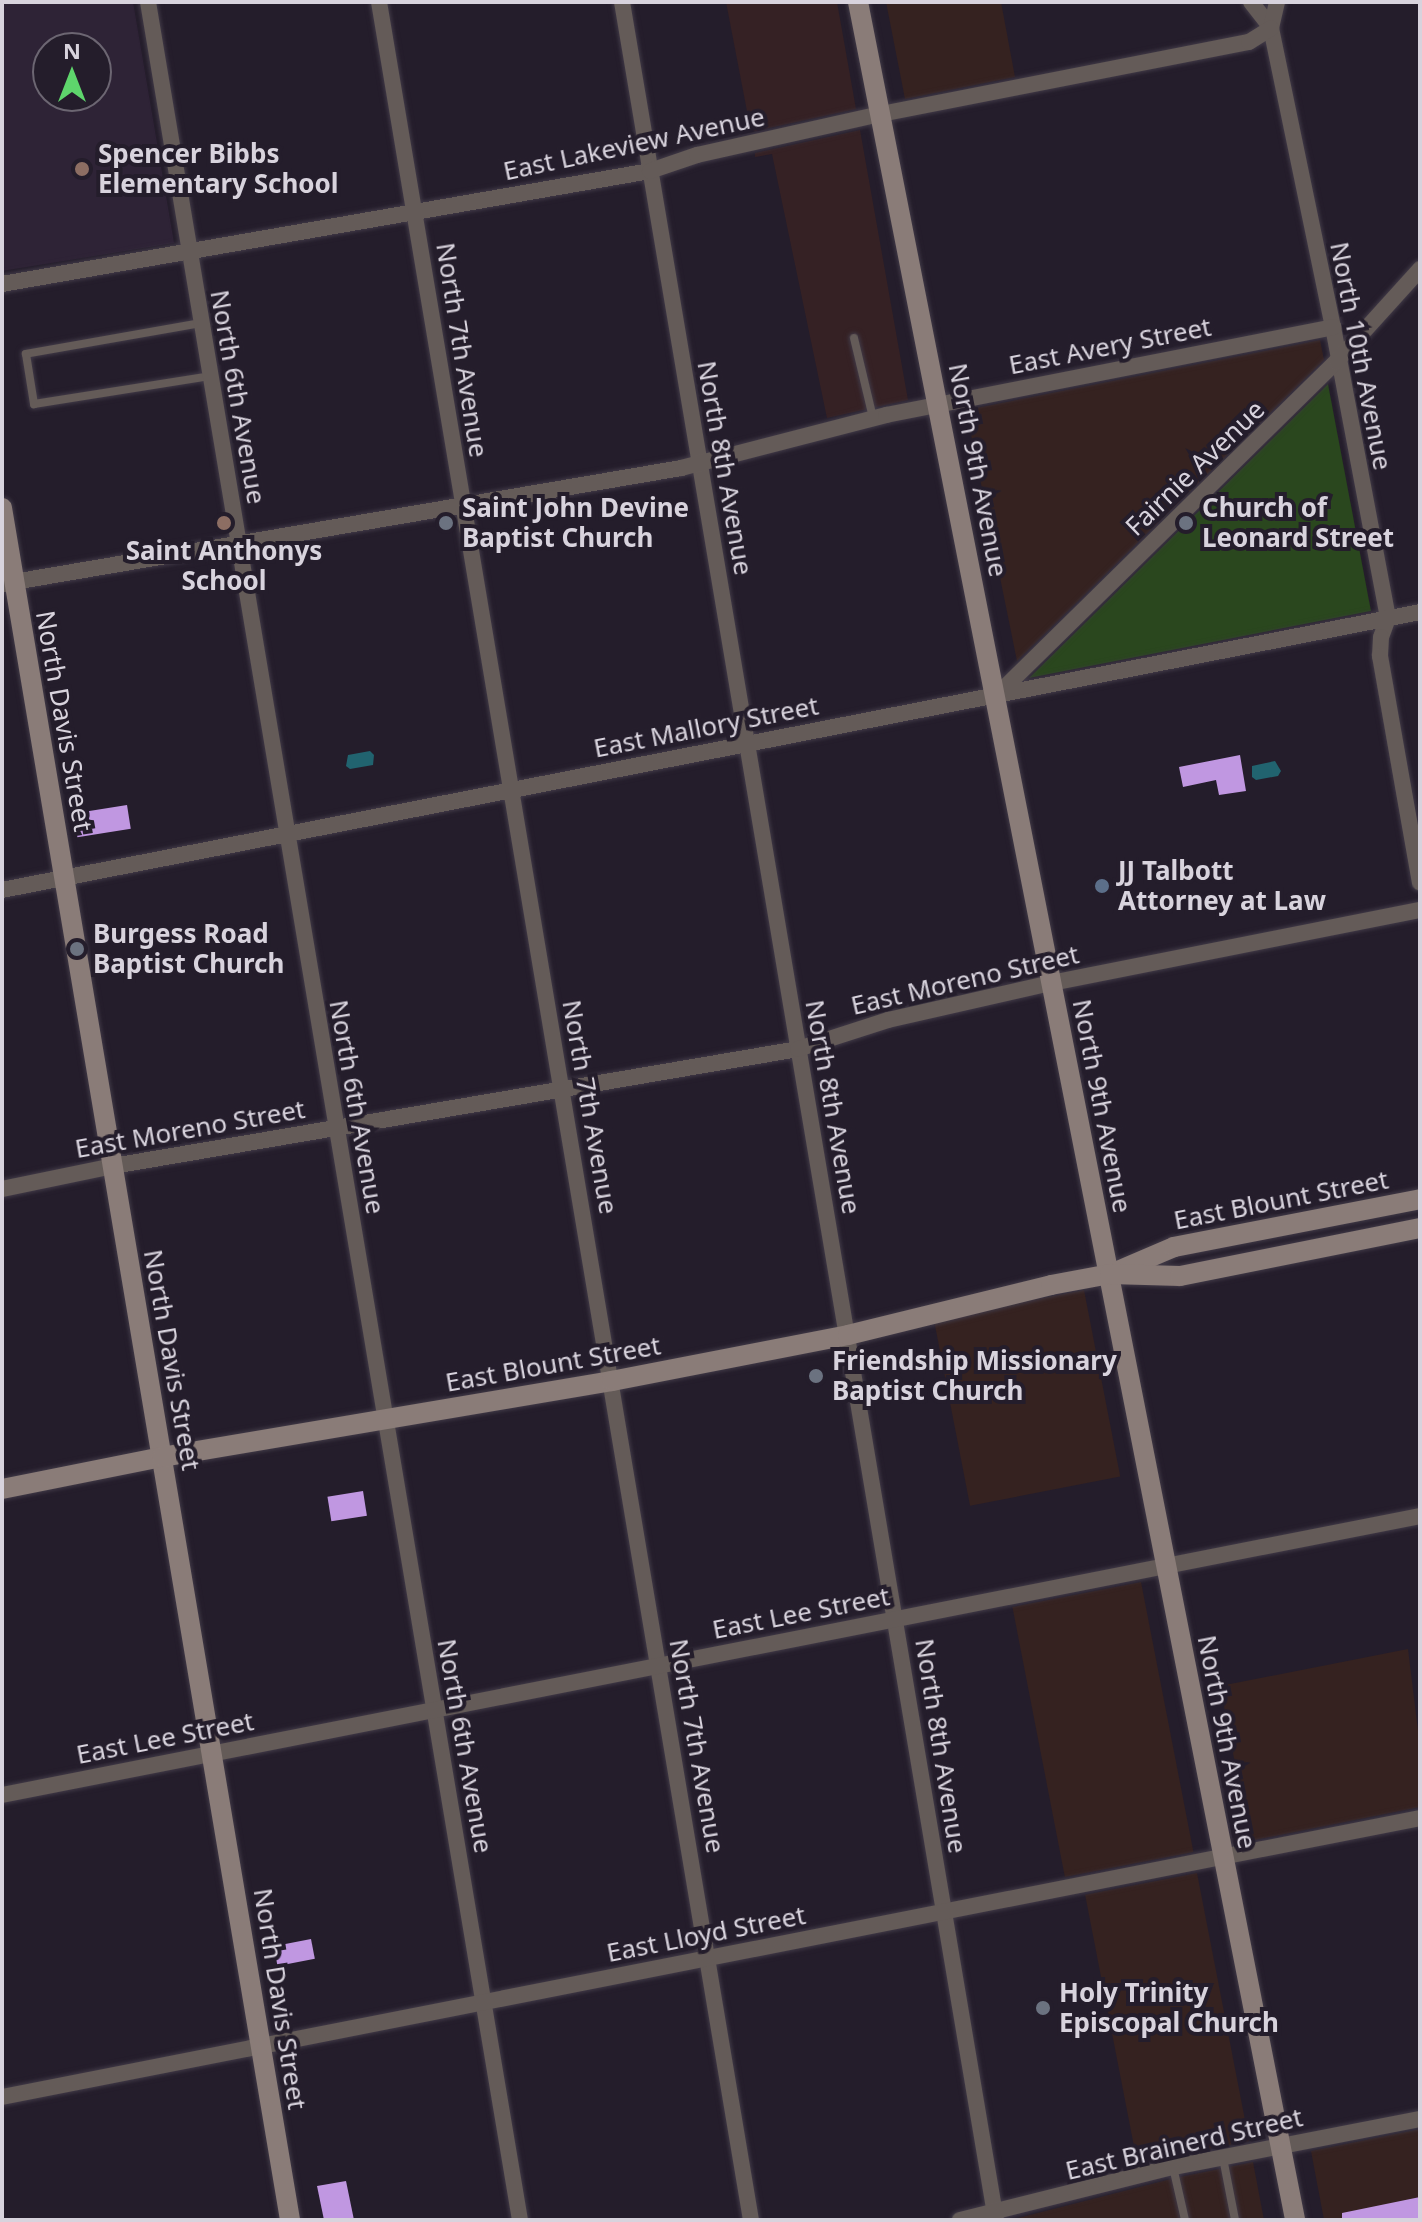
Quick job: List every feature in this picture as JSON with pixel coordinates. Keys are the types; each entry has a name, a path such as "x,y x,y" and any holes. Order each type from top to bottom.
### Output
{"main road":[{"name":"North 9th Avenue","path":"858,2 997,695 1295,2220"},
{"name":"North Davis Street","path":"2,508 8,583 64,878 290,2220"},
{"name":"East Blount Street","path":"2,1489 162,1457 612,1381 848,1335 952,1307 1110,1274 1174,1247 1420,1199"},
{"name":"East Blount Street","path":"1110,1274 1180,1276 1420,1228"}],"street":[{"name":"North 6th Avenue","path":"148,2 520,2220"},
{"name":"North 7th Avenue","path":"379,2 751,2220"},
{"name":"North 8th Avenue","path":"622,2 996,2216"},
{"name":"North 10th Avenue","path":"1251,2 1271,28"},
{"name":"North 10th Avenue","path":"1277,2 1271,28 1333,327 1388,618 1381,637 1380,656 1420,883"},
{"name":"East Lakeview Avenue","path":"2,284 650,171 697,155 881,114 1249,42 1271,28"},
{"name":"Fairnie Avenue","path":"997,695 1337,361 1420,269"},
{"name":"East Avery Street","path":"8,583 464,507 700,463 938,404 1333,327"},
{"name":"East Mallory Street","path":"2,890 1420,612"},
{"name":"East Moreno Street","path":"2,1189 113,1166 798,1049 888,1020 1051,983 1420,910"},
{"name":"East Lee Street","path":"2,1795 1420,1516"},
{"name":"East Lloyd Street","path":"2,2097 1420,1818"},
{"name":"East Brainerd Street","path":"960,2220 996,2216 1173,2167 1420,2119"}],"lane":[{"path":"201,323 26,354 34,404 210,376"},
{"path":"854,338 873,418"},
{"path":"1223,2157 1235,2220"},
{"path":"1173,2167 1185,2220"}],"shaded area":[{"name":"Spencer Bibbs Elementary School","path":"2,2 133,2 174,243 2,271"},
{"path":"726,2 837,2 856,109 751,132"},
{"path":"886,2 1001,2 1015,77 905,99"},
{"path":"860,130 908,400 827,418 772,154 755,157 755,153"},
{"path":"1320,340 1324,360 1017,661 966,410"},
{"path":"1084,1290 1120,1477 970,1506 934,1319"},
{"path":"1141,1582 1193,1852 1065,1877 1012,1607"},
{"path":"1408,1649 1420,1747 1420,1807 1250,1841 1220,1686"},
{"path":"1197,1873 1249,2141 1137,2163 1085,1895"},
{"path":"1420,2129 1420,2220 1324,2220 1311,2151"},
{"path":"1253,2162 1264,2220 1010,2220 1175,2178"}],"green space":[{"path":"1328,384 1371,611 1029,678"}],"water":[{"path":"370,751 374,755 373,765 350,769 346,766 348,755"},
{"path":"1275,761 1281,771 1278,776 1256,780 1252,777 1252,766"}],"building":[{"path":"1240,755 1246,791 1219,795 1216,780 1183,787 1179,767"},
{"path":"127,805 131,829 77,837 74,813"},
{"path":"363,1491 367,1516 331,1521 327,1497"},
{"path":"311,1939 315,1959 278,1966 274,1946"},
{"path":"346,2181 354,2220 324,2220 317,2186"},
{"path":"1420,2197 1420,2220 1342,2220 1342,2213"}],"place":[{"name":"Spencer Bibbs Elementary School","path":"82,169"},
{"name":"Saint Anthonys School","path":"224,523"},
{"name":"Saint John Devine Baptist Church","path":"446,523"},
{"name":"Church of Leonard Street","path":"1186,523"},
{"name":"JJ Talbott Attorney at Law","path":"1102,886"},
{"name":"Burgess Road Baptist Church","path":"77,949"},
{"name":"Friendship Missionary Baptist Church","path":"816,1376"},
{"name":"Holy Trinity Episcopal Church","path":"1043,2008"}]}
